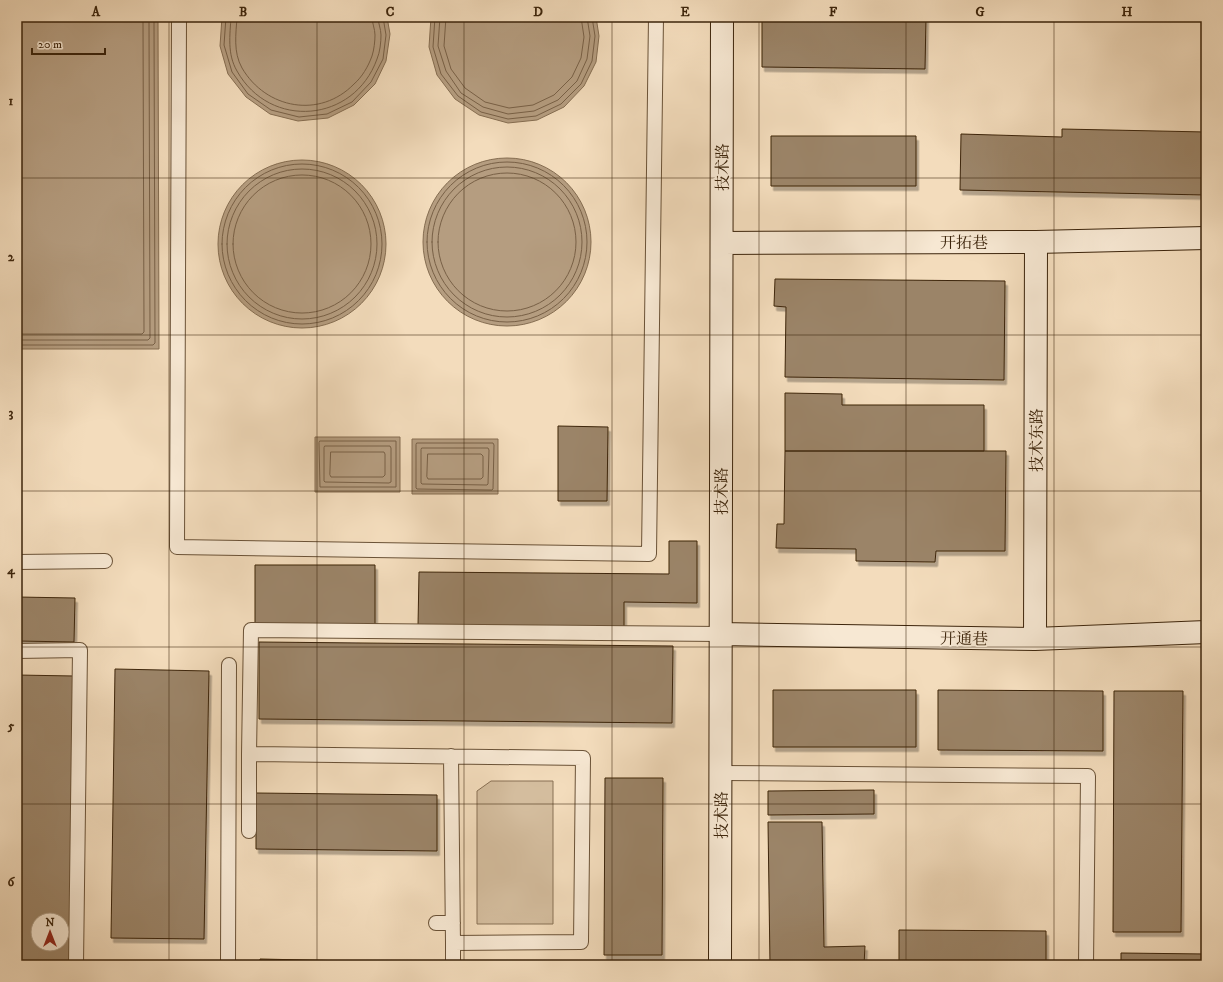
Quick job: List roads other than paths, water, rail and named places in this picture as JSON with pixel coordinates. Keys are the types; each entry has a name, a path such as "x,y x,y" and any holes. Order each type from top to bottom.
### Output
{"street":[{"name":"技术路","path":"720,965 722,17"},
{"name":"开拓巷","path":"722,243 1036,242 1206,238"},
{"name":"技术东路","path":"1035,639 1036,242"},
{"name":"开通巷","path":"721,634 890,630 1035,639 1206,632"}],"lane":[{"path":"179,17 177,547 649,554 656,17"},
{"path":"17,562 105,561"},
{"path":"249,831 251,630 721,634"},
{"path":"17,651 80,650 76,965"},
{"path":"228,965 229,665"},
{"path":"249,754 583,758 581,942 453,943"},
{"path":"451,756 453,965"},
{"path":"721,773 1088,776 1086,965"},
{"path":"436,923 453,923"}],"water":[{"path":"17,17 158,17 159,349 17,349"},
{"path":"222,17 387,17 390,34 386,61 375,84 354,105 328,118 298,121 270,114 246,97 228,74 220,46"},
{"path":"431,17 596,17 599,36 596,62 584,86 564,107 537,120 508,123 479,115 455,99 437,75 429,47"},
{"path":"499,158 515,158 539,164 554,172 567,182 577,195 585,210 590,226 590,258 585,274 577,289 567,302 554,312 531,323 515,326 499,326 475,320 460,312 447,302 437,289 426,266 423,250 423,234 429,210 437,195 447,182 460,172 483,161"},
{"path":"294,160 310,160 334,166 349,174 362,184 372,197 380,212 385,228 385,260 380,276 372,291 362,304 349,314 326,325 310,328 294,328 278,325 262,318 248,309 237,298 228,284 221,268 218,252 218,236 221,220 228,204 237,190 248,179 262,170 278,163"},
{"path":"315,437 400,437 400,492 315,492"},
{"path":"412,439 498,439 498,494 412,494"}]}
